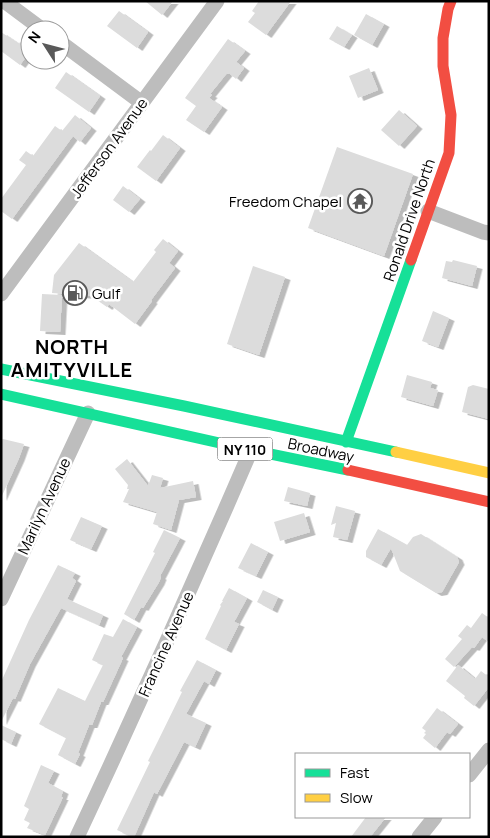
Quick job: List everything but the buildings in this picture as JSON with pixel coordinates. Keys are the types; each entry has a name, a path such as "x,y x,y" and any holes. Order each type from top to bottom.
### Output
{"main road":[{"name":"Ronald Drive North","path":"346,442 449,153 451,114 442,66 443,38 451,1"},
{"name":"Broadway","path":"1,369 93,386 251,426 346,442 489,473"},
{"name":"Broadway","path":"1,394 145,426 257,445 335,467 489,502"},
{"path":"145,426 155,418 161,418"},
{"path":"281,438 336,450 342,448 346,442"}],"street":[{"path":"4,1 30,20"},
{"name":"Jefferson Avenue","path":"1,294 217,1"},
{"path":"70,49 142,103"},
{"path":"428,211 489,233"},
{"name":"Marilyn Avenue","path":"1,599 88,413"},
{"name":"Francine Avenue","path":"77,837 257,445"},
{"path":"470,774 489,750"},
{"path":"419,837 434,818"}],"traffic: fast":[{"path":"346,442 411,260"},
{"path":"1,369 396,452"},
{"path":"1,394 348,470"}],"traffic: slow":[{"path":"396,452 489,473"}],"traffic: jam":[{"path":"411,260 449,153 451,115 443,66 443,38 451,1"},
{"path":"348,470 489,502"}],"place":[{"name":"Freedom Chapel","path":"360,201"},
{"name":"Gulf","path":"75,293"}],"district":[{"name":"NORTH AMITYVILLE","path":"72,358"}]}
